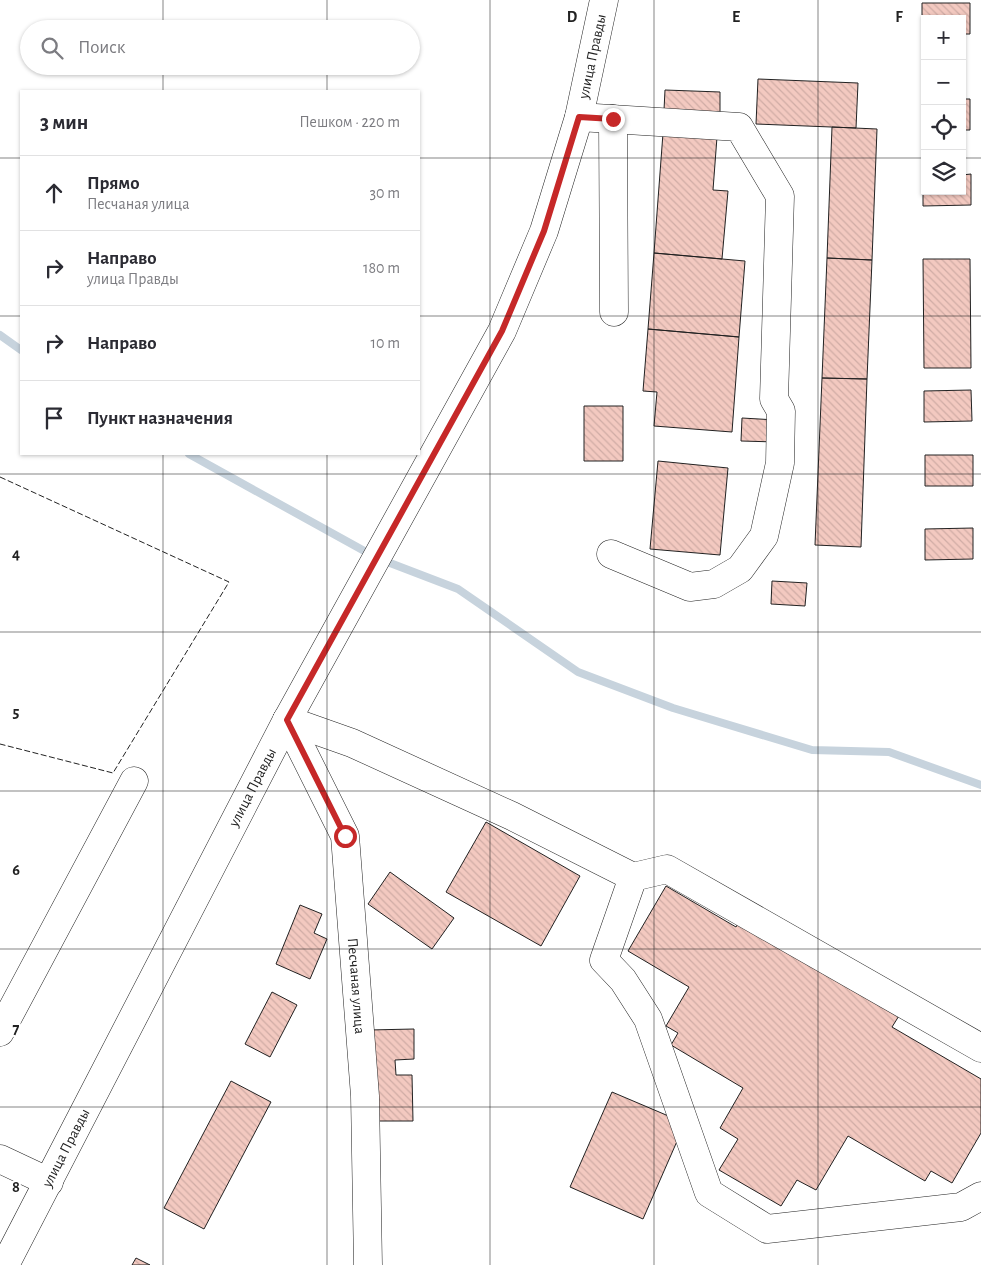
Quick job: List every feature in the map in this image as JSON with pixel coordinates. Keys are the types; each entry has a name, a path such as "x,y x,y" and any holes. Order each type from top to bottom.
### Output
{"street":[{"name":"улица Правды","path":"5,1265 287,720 502,331 544,231 579,117 604,0"},
{"path":"579,117 739,127 780,196 774,399 781,411 780,463 764,536 740,569 714,584 690,587 611,554"},
{"path":"613,119 614,312"},
{"path":"287,720 370,751 512,816 634,877 667,869 981,1048"},
{"name":"Песчаная улица","path":"287,720 345,836 365,1096 368,1265"},
{"path":"0,1032 134,781"},
{"path":"634,877 604,960 623,980 648,1019 709,1193 767,1229 961,1207 981,1196"},
{"path":"0,1159 49,1182"}],"building":[{"path":"922,3 970,3 970,34 966,34 966,15 922,15"},
{"path":"758,79 858,83 856,128 756,124"},
{"path":"665,90 720,92 720,112 664,110"},
{"path":"966,99 970,99 970,130 966,130"},
{"path":"832,127 877,129 872,260 827,258"},
{"path":"663,133 717,137 713,190 728,191 722,259 654,253"},
{"path":"971,174 971,205 923,206 923,195 966,195 966,175"},
{"path":"654,253 745,261 739,337 648,329"},
{"path":"827,258 872,260 867,379 822,378"},
{"path":"923,259 970,259 971,368 924,368"},
{"path":"648,329 739,337 732,432 654,426 657,392 643,391"},
{"path":"822,378 867,379 861,547 815,545"},
{"path":"971,390 972,421 924,422 924,391"},
{"path":"584,406 623,406 623,461 584,461"},
{"path":"742,418 776,420 776,442 741,441"},
{"path":"925,455 973,455 973,486 925,486"},
{"path":"658,461 728,468 720,555 650,549"},
{"path":"973,528 973,559 925,560 925,529"},
{"path":"772,581 807,583 805,606 771,604"},
{"path":"486,822 580,876 541,946 446,892"},
{"path":"390,872 454,918 432,949 368,904"},
{"path":"666,886 736,927 742,917 902,1011 892,1027 981,1079 981,1133 952,1183 931,1171 925,1181 848,1136 816,1190 797,1180 781,1206 719,1170 738,1139 720,1128 743,1088 671,1045 678,1033 666,1026 689,987 628,951"},
{"path":"300,905 322,914 314,933 327,939 310,979 276,964"},
{"path":"272,992 297,1005 270,1057 245,1044"},
{"path":"414,1029 414,1059 395,1060 396,1075 412,1075 413,1121 370,1121 369,1030"},
{"path":"231,1081 271,1102 204,1229 164,1208"},
{"path":"612,1092 685,1123 643,1219 570,1187"},
{"path":"136,1258 150,1265 132,1265"}],"waterway":[{"path":"0,335 20,349"},
{"path":"191,455 377,558 458,589 578,672 673,708 812,750 889,752 981,785"}],"fence":[{"path":"0,477 229,582 113,773 0,744"}],"route":[{"path":"345,836 287,720 502,331 544,231 579,117 613,119"}]}
